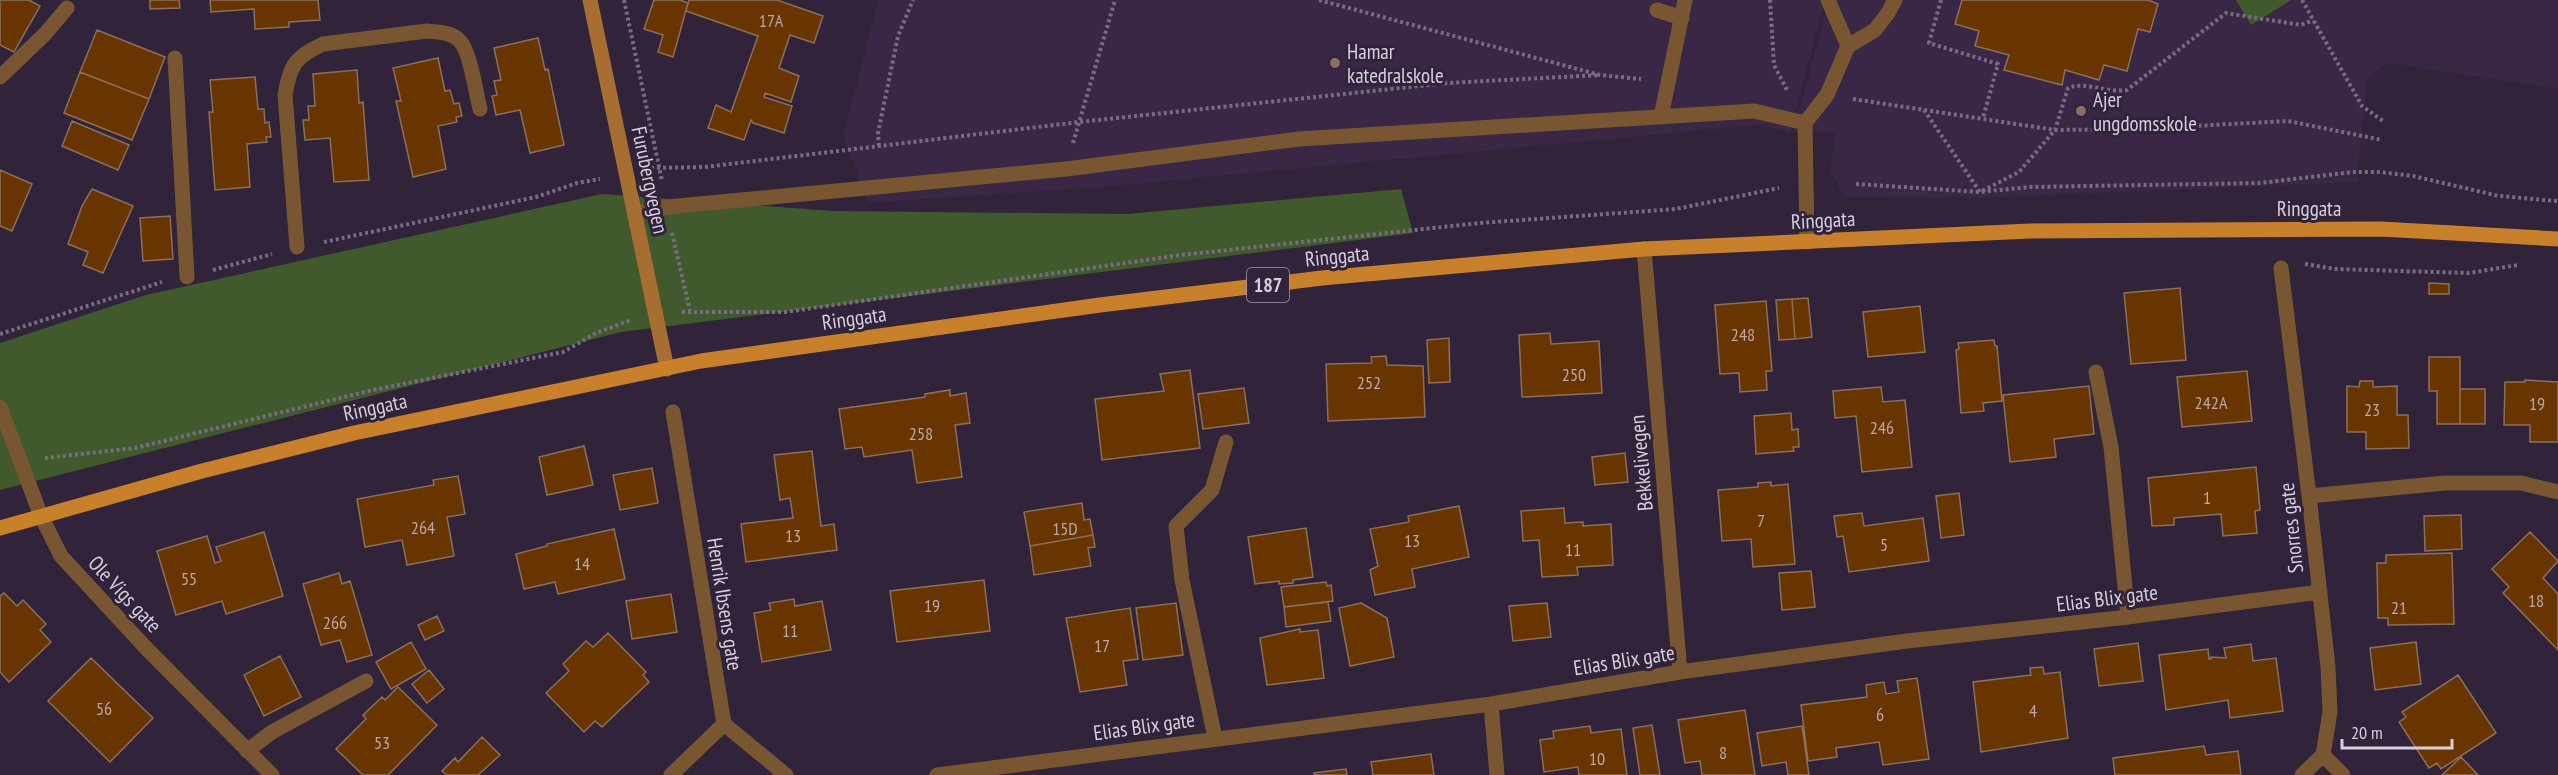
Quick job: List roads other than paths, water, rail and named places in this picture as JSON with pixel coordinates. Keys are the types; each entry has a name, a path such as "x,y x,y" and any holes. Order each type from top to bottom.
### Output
{"main road":[{"name":"Furubergvegen","path":"590,0 667,369"},
{"name":"Ringgata","path":"0,528 354,433 701,361 1112,303 1322,278 1644,249 2030,231 2381,229 2558,239"}],"street":[{"path":"1661,117 1685,0"},
{"path":"1828,0 1848,46"},
{"path":"1807,242 1805,123 1827,95 1848,46 1875,30 1888,13 1894,0"},
{"path":"0,77 45,34 67,8"},
{"path":"1657,10 1682,18"},
{"path":"297,247 285,95 288,72 295,61 308,51 323,44 427,31 444,32 460,40 466,52 480,109"},
{"path":"175,58 187,277"},
{"path":"636,213 667,207 1066,169 1299,139 1754,111 1805,123"},
{"name":"Bekkelivegen","path":"1644,249 1680,672"},
{"name":"Snorres gate","path":"2281,268 2320,592 2330,712 2323,756"},
{"path":"2096,372 2110,447 2128,617"},
{"name":"Ole Vigs gate","path":"0,407 41,516 61,556 146,648 272,775"},
{"name":"Henrik Ibsens gate","path":"673,412 724,724"},
{"path":"1215,738 1182,580 1176,526 1212,490 1226,442"},
{"path":"2309,496 2445,483 2521,483 2558,492"},
{"name":"Elias Blix gate","path":"937,775 1491,704 1680,672 1907,641 2128,617 2320,592"},
{"path":"247,751 272,732 366,681"},
{"path":"1491,704 1497,775"},
{"path":"671,775 724,724 786,775"},
{"path":"2302,775 2323,756 2343,775"}],"place":[{"name":"Hamar katedralskole","path":"1335,63"},
{"name":"Ajer ungdomsskole","path":"2081,111"}]}
